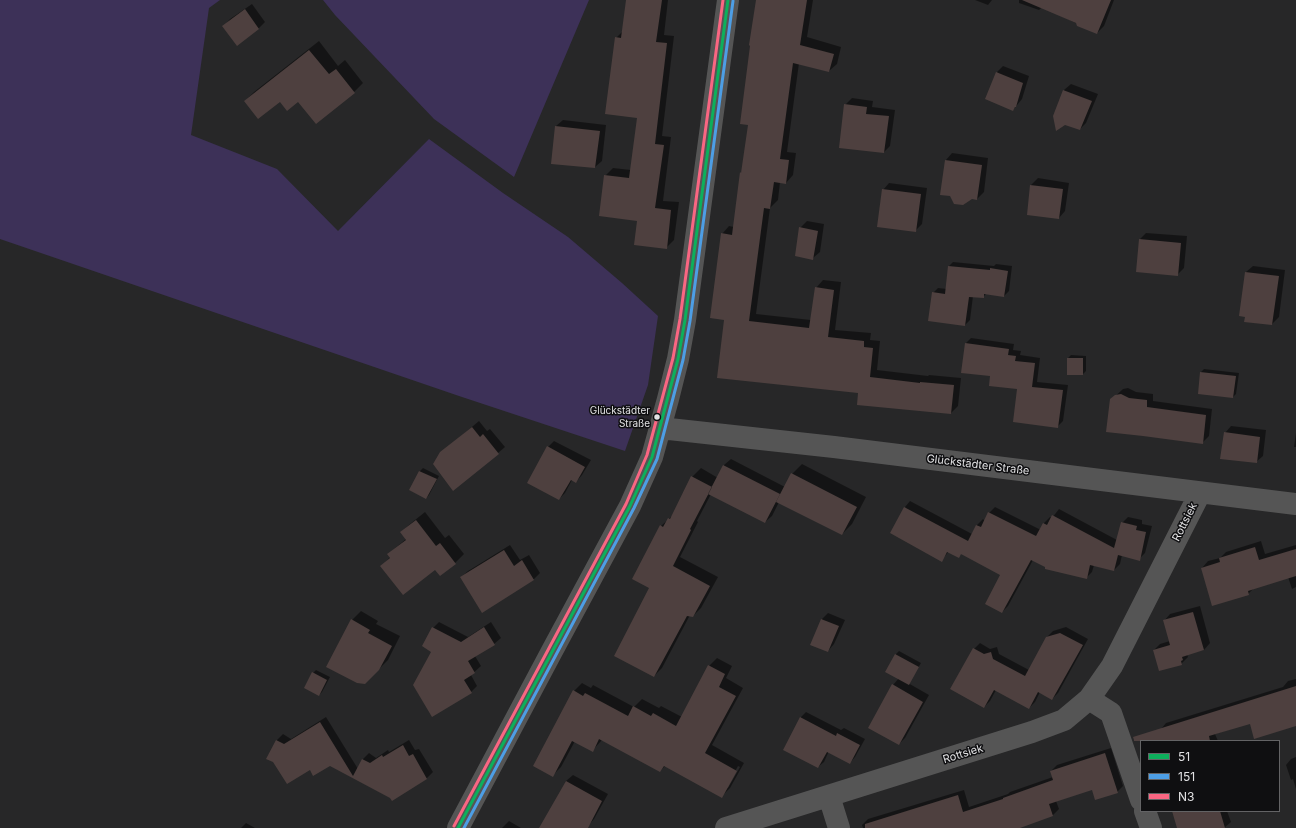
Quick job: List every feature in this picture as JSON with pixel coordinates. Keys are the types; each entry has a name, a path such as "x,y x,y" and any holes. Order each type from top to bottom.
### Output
{"street":[{"path":"458,828 630,506 652,457 678,359 685,320 728,0"},
{"name":"Glückstädter Straße","path":"660,428 1296,504"},
{"name":"Rottsiek","path":"726,828 1038,730 1064,720 1089,699 1112,666 1200,493"},
{"path":"1089,699 1111,713 1140,797"},
{"path":"829,796 839,828"},
{"path":"1145,812 1151,828"}],"shaded area":[{"path":"0,0 220,0 209,8 191,135 277,169 338,231 429,139 503,193 568,237 658,316 648,385 625,451 459,396 0,239"},
{"path":"323,0 589,0 514,177 434,119 335,15"}],"building":[{"path":"626,0 662,0 656,42 667,43 655,144 664,145 655,208 671,210 667,249 634,245 637,221 599,216 604,175 629,178 637,118 605,114 615,37 621,38"},
{"path":"756,0 807,0 800,45 834,54 829,72 793,63 780,159 789,160 786,184 774,182 770,209 764,208 749,321 809,328 815,287 834,290 828,337 864,341 864,347 873,348 870,377 920,383 954,385 951,414 857,405 858,393 717,378 724,320 710,318 721,233 732,235 748,125 740,124"},
{"path":"1022,0 1111,0 1097,34 1077,26 1076,23"},
{"path":"245,9 259,29 237,46 222,26"},
{"path":"309,50 329,74 336,69 355,93 316,124 298,102 287,111 280,102 258,119 244,101"},
{"path":"996,72 1023,83 1016,107 1013,111 985,99"},
{"path":"1063,90 1092,101 1080,130 1065,125 1056,131 1053,116"},
{"path":"844,104 867,107 866,114 889,116 884,153 839,148"},
{"path":"555,126 600,131 595,168 551,164"},
{"path":"945,160 982,165 977,200 972,199 963,205 954,204 950,196 940,195"},
{"path":"1030,185 1063,189 1059,219 1027,215"},
{"path":"882,189 921,194 916,232 877,227"},
{"path":"799,227 818,231 813,260 795,256"},
{"path":"1139,239 1181,243 1178,276 1136,272"},
{"path":"948,266 990,270 990,268 1008,271 1004,297 984,294 984,298 969,297 965,326 928,321 932,292 945,294"},
{"path":"1245,272 1279,276 1272,325 1244,322 1245,317 1239,316"},
{"path":"965,343 1009,349 1008,355 1016,356 1015,361 1035,363 1032,387 1063,390 1058,428 1013,422 1017,389 989,386 990,376 961,373"},
{"path":"1067,358 1083,358 1083,375 1067,375"},
{"path":"1200,372 1236,376 1233,398 1198,394"},
{"path":"1121,394 1129,398 1147,400 1147,407 1206,415 1203,444 1106,432 1110,399 1115,395"},
{"path":"472,427 480,437 483,434 499,454 453,491 433,464 440,452"},
{"path":"1224,432 1260,437 1257,463 1220,459"},
{"path":"547,446 585,467 576,483 571,480 559,500 527,483"},
{"path":"723,465 780,494 765,523 708,494"},
{"path":"419,471 437,479 426,499 409,490"},
{"path":"791,473 857,507 842,535 776,502"},
{"path":"691,476 712,487 673,566 710,586 693,617 687,616 654,677 614,656 649,588 632,579 660,525 663,527 668,518 670,519"},
{"path":"904,507 968,541 976,525 981,527 988,512 1036,536 1043,523 1047,525 1052,515 1114,548 1121,522 1137,526 1136,530 1146,532 1140,561 1118,555 1114,571 1090,565 1087,579 1045,569 1045,567 1031,560 1002,613 985,604 1000,575 961,554 959,558 947,552 942,562 890,533"},
{"path":"416,520 436,546 440,543 456,564 440,576 435,570 403,595 380,566 390,558 387,554 406,540 400,532"},
{"path":"1255,547 1259,560 1296,549 1296,576 1248,591 1249,595 1212,606 1201,568 1220,562 1219,558"},
{"path":"504,550 514,566 522,560 534,580 482,613 460,577"},
{"path":"1193,612 1204,650 1182,657 1182,665 1159,671 1153,650 1170,645 1163,620"},
{"path":"351,619 370,630 368,633 392,646 379,670 365,684 357,683 326,667"},
{"path":"821,619 839,626 828,652 810,645"},
{"path":"432,627 461,642 484,627 495,645 468,661 475,673 464,680 472,693 432,717 413,685 431,652 422,646"},
{"path":"1060,633 1083,645 1052,700 1038,692 1029,709 994,690 984,708 950,689 973,648 984,654 991,652 993,659 1025,676 1046,637"},
{"path":"895,654 919,667 909,685 885,672"},
{"path":"708,665 725,674 719,687 736,696 705,753 737,771 722,798 664,766 660,772 599,739 593,752 572,741 553,777 533,766 573,690 583,696 585,693 628,716 633,706 651,716 653,713 676,726"},
{"path":"312,672 327,680 319,696 304,688"},
{"path":"892,684 923,702 899,745 868,728"},
{"path":"1296,686 1296,726 1254,739 1250,724 1209,736 1210,740 1134,741 1133,737"},
{"path":"800,717 836,736 837,733 860,745 850,764 827,752 818,768 783,750"},
{"path":"320,722 353,776 362,759 370,763 382,755 383,757 403,745 409,756 413,754 427,779 392,801 390,798 330,766 313,776 310,770 287,784 273,762 266,759 276,740 284,744"},
{"path":"1105,753 1118,793 1095,800 1092,790 1049,804 1053,816 1020,828 865,828 865,824 958,795 963,812 1053,780 1050,771"},
{"path":"566,781 602,801 588,828 539,828"},
{"path":"1172,812 1220,812 1225,828 1177,828"}],"transit line":[{"name":"N3","path":"454,826 626,504 647,455 673,358 680,319 723,0"},
{"name":"51","path":"458,828 630,506 652,457 678,359 685,320 728,0"},
{"name":"151","path":"464,828 634,508 657,459 683,360 690,321 733,1"}],"place":[{"name":"Glückstädter Straße","path":"657,417"}]}
